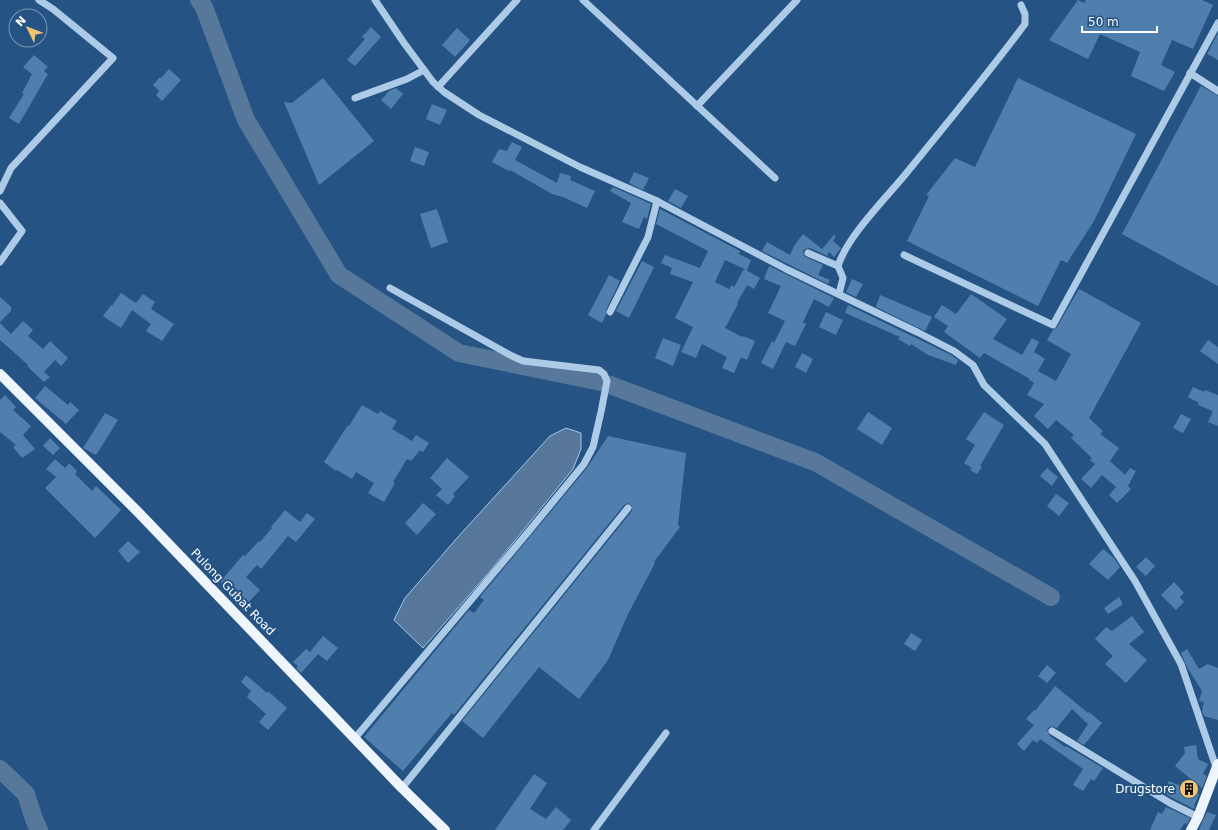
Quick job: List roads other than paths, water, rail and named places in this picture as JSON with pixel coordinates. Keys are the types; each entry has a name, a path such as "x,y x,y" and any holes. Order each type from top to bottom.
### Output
{"main road":[{"name":"Pulong Gubat Road","path":"0,374 139,513 402,788 445,830"},
{"path":"1191,830 1198,817 1218,768"}],"street":[{"path":"0,191 11,168 113,58 53,9 39,0"},
{"path":"376,0 404,43 438,87 479,115 580,167 657,201 786,269 954,351 973,365 984,385 1045,444 1135,581 1181,664 1218,768"},
{"path":"438,87 517,0"},
{"path":"583,0 775,178"},
{"path":"697,106 796,0"},
{"path":"839,294 843,278 838,266 840,258 854,236 941,130 1024,24 1026,14 1021,5"},
{"path":"904,255 1053,325 1218,23"},
{"path":"355,98 407,79 424,70"},
{"path":"1190,73 1216,88"},
{"path":"610,312 648,237 657,201"},
{"path":"0,203 22,231 0,262"},
{"path":"808,253 838,266"},
{"path":"355,738 584,464 594,447 606,381 604,374 599,370 523,361 390,288"},
{"path":"402,788 628,508"},
{"path":"1052,731 1170,803 1198,817"},
{"path":"594,830 666,733"}],"water":[{"path":"566,428 581,433 581,449 573,469 491,570 423,648 394,620 405,598 457,538 550,436"}],"waterway":[{"path":"199,0 204,7 246,120 339,275 459,353 601,382"},
{"path":"610,385 815,462 1051,597"},
{"path":"0,769 26,794 39,830"}],"place":[{"name":"Drugstore","path":"1189,789"}]}
